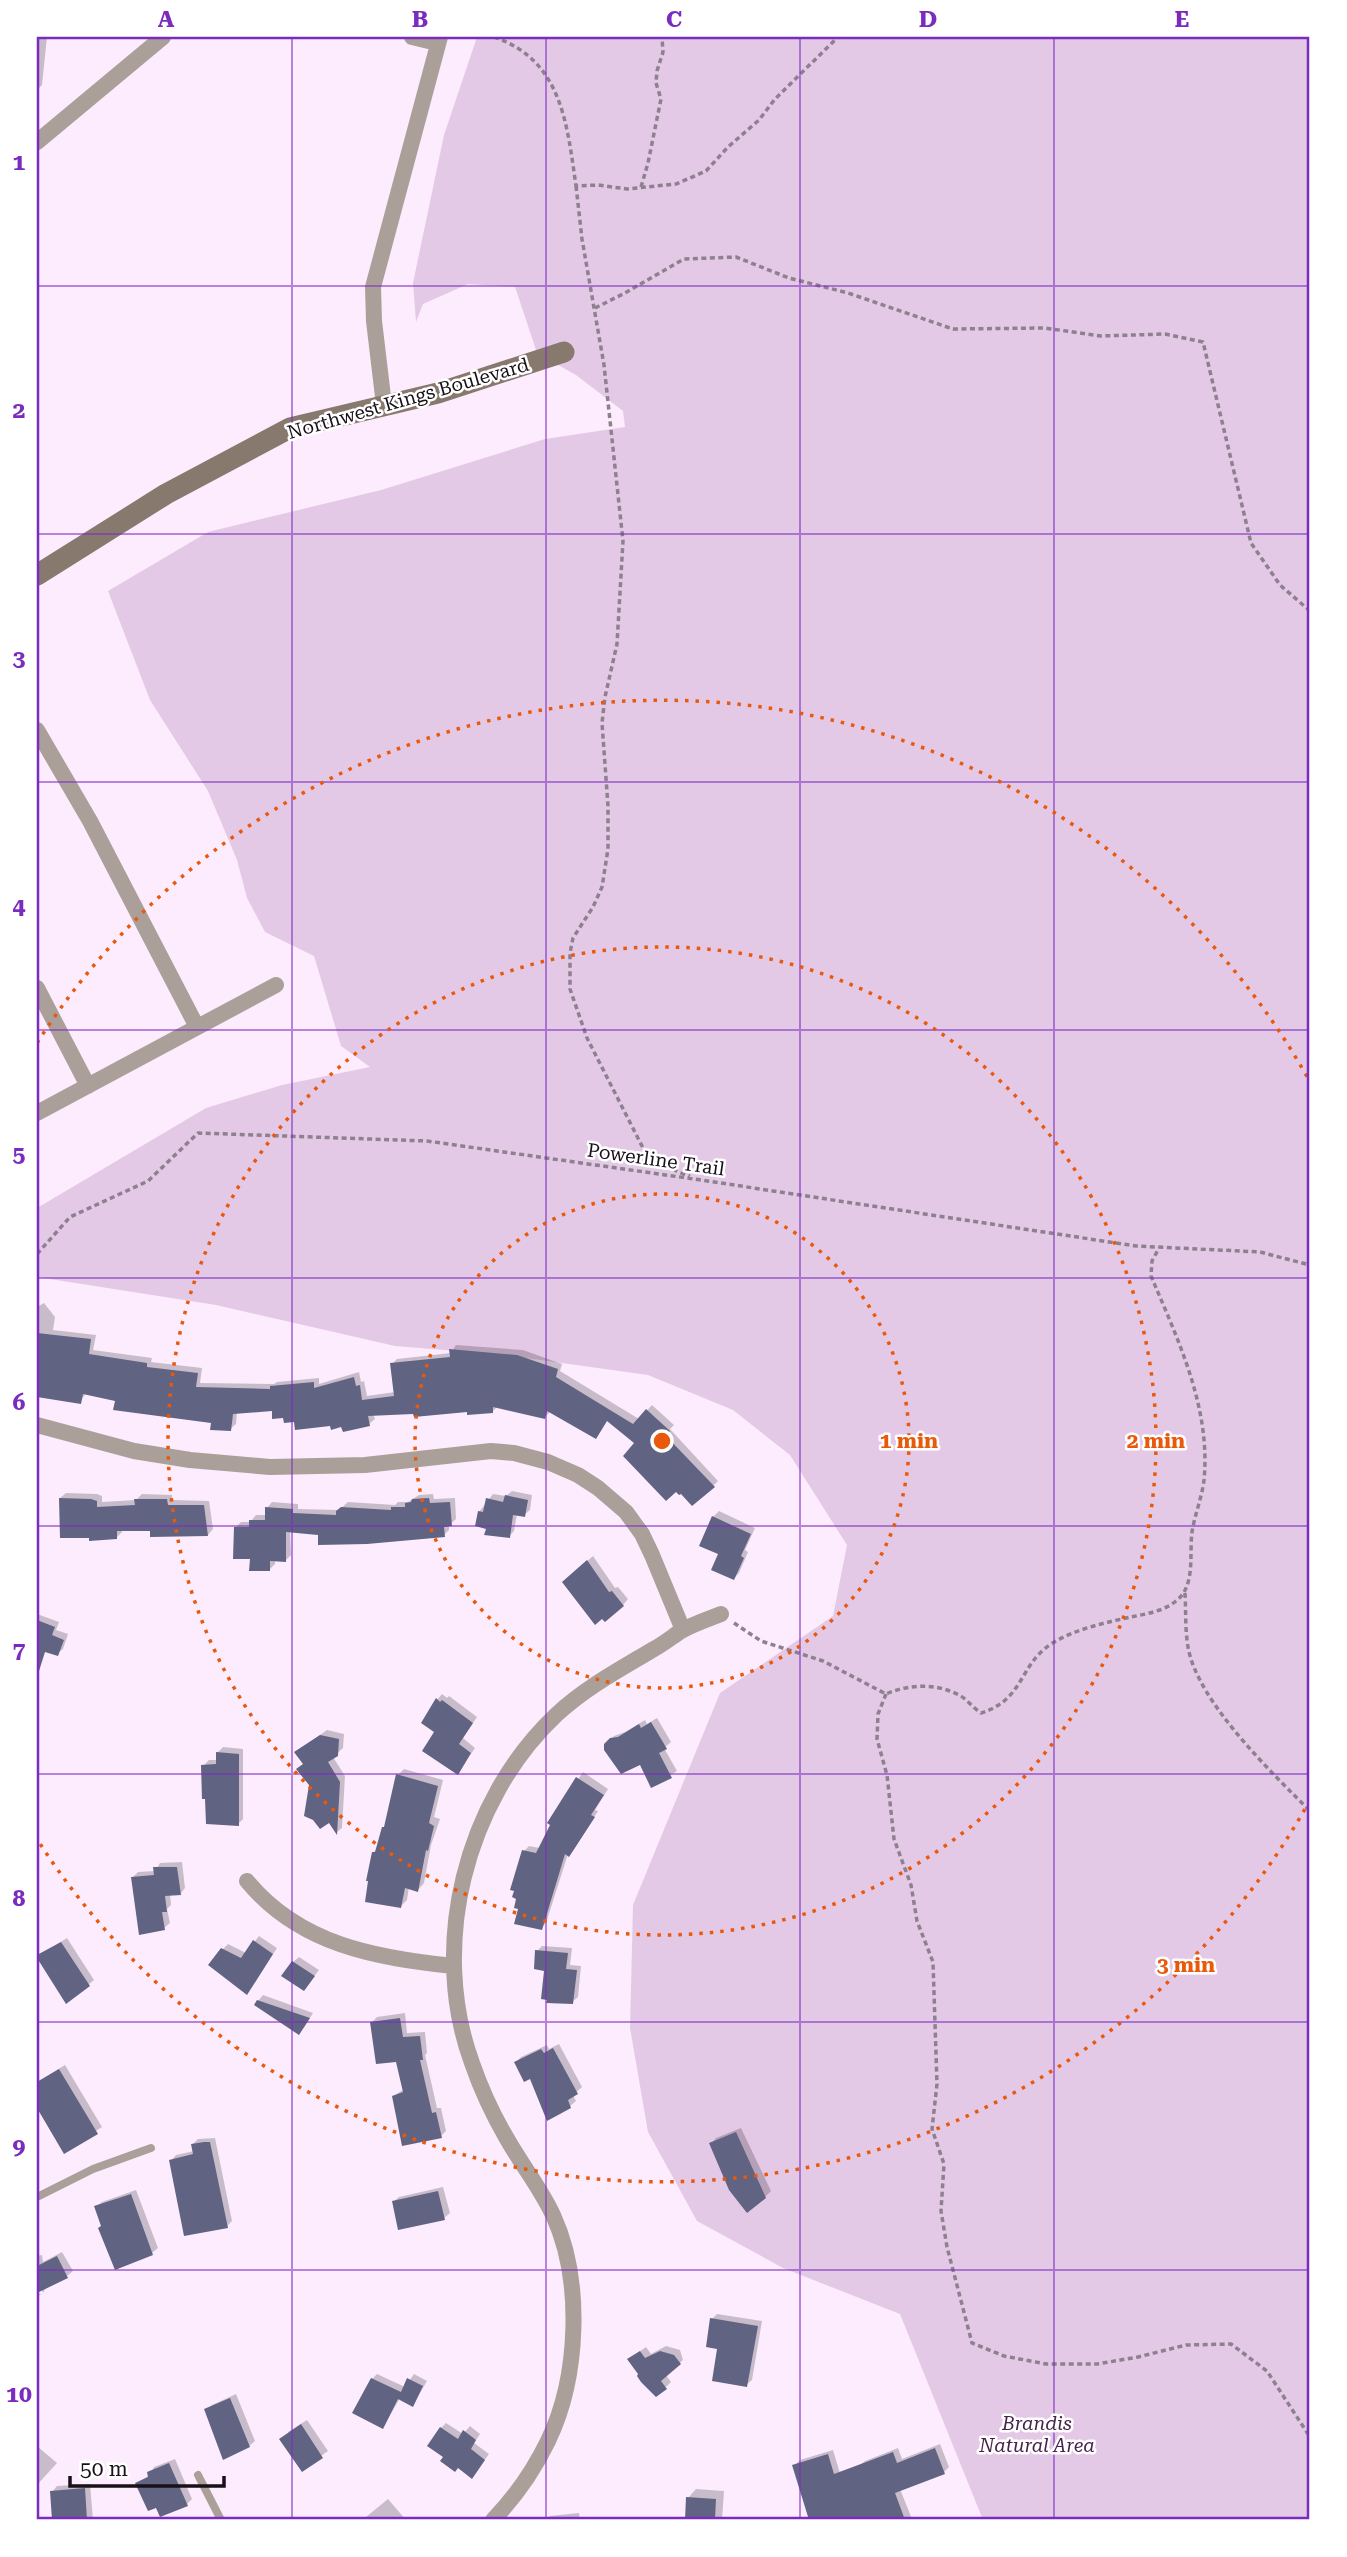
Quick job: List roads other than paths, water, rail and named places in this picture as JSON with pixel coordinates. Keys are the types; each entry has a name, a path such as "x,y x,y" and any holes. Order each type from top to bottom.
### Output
{"street":[{"path":"37,142 163,37"},
{"path":"384,405 374,321 373,287 438,40 412,37"},
{"name":"Northwest Kings Boulevard","path":"37,575 166,494 290,428 438,393 564,352"},
{"path":"37,730 90,821 197,1027"},
{"path":"37,1113 276,985"},
{"path":"37,988 88,1086"},
{"path":"37,1425 134,1451 190,1460 270,1466 365,1465 491,1451 514,1453 548,1462 578,1475 598,1488 625,1512 642,1534 683,1630"},
{"path":"493,2520 525,2481 553,2429 568,2380 573,2304 569,2261 554,2217 491,2109 471,2062 460,2020 454,1966 456,1927 470,1855 487,1810 509,1771 527,1746 556,1715 615,1671 683,1630 720,1614"},
{"path":"247,1881 275,1909 337,1944 399,1961 454,1966"}],"lane":[{"path":"37,2197 93,2169 151,2148"},
{"path":"198,2475 221,2520"}],"park label":[{"name":"Brandis Natural Area","path":"1037,2434"}]}
